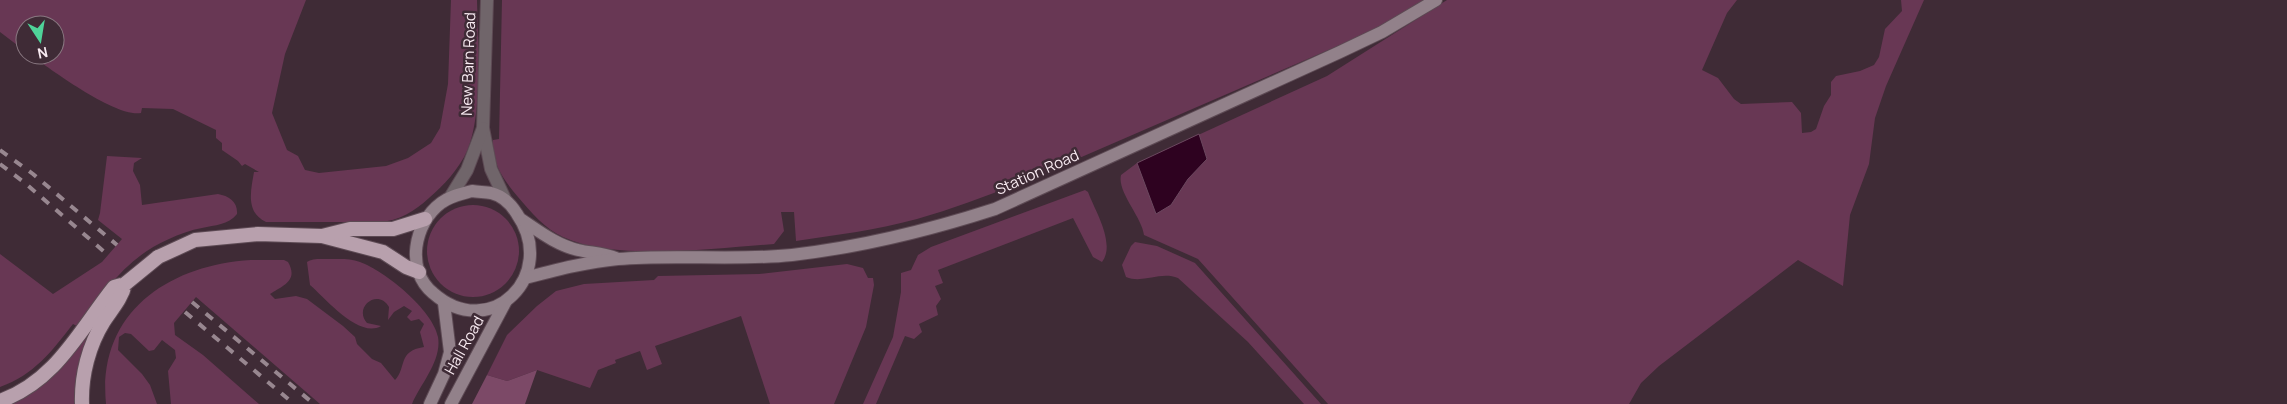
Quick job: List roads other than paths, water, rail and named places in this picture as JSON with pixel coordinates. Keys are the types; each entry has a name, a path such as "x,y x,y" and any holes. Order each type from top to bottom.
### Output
{"highway":[{"path":"322,236 350,229 396,229 425,220"},
{"path":"0,401 28,388 44,376 68,351 114,287 125,284 158,257 195,240 258,234 322,236 383,252 406,268 419,272"},
{"path":"82,404 83,380 90,352 104,322 123,293 125,284"}],"main road":[{"name":"Station Road","path":"525,278 576,265 619,259 791,255 881,240 995,209 1382,32 1436,0"},
{"path":"472,191 492,193 505,199 522,220 530,245 530,259 525,278 515,294 506,301 490,308 474,311 461,310 444,303 428,290 419,272 416,256 417,240 425,220 440,203 451,196 472,191"},
{"name":"Station Road","path":"522,220 562,244 577,250 603,253 619,259"},
{"name":"Hall Road","path":"451,404 506,301"},
{"name":"Hall Road","path":"430,404 444,374 450,352 444,303"}],"street":[{"name":"New Barn Road","path":"487,0 482,128 491,169 505,199"},
{"name":"New Barn Road","path":"451,196 467,170 482,128"}],"railway":[{"path":"0,150 33,174 117,245"},
{"path":"0,164 25,183 108,255"},
{"path":"192,302 314,404"},
{"path":"185,312 294,404"}]}
